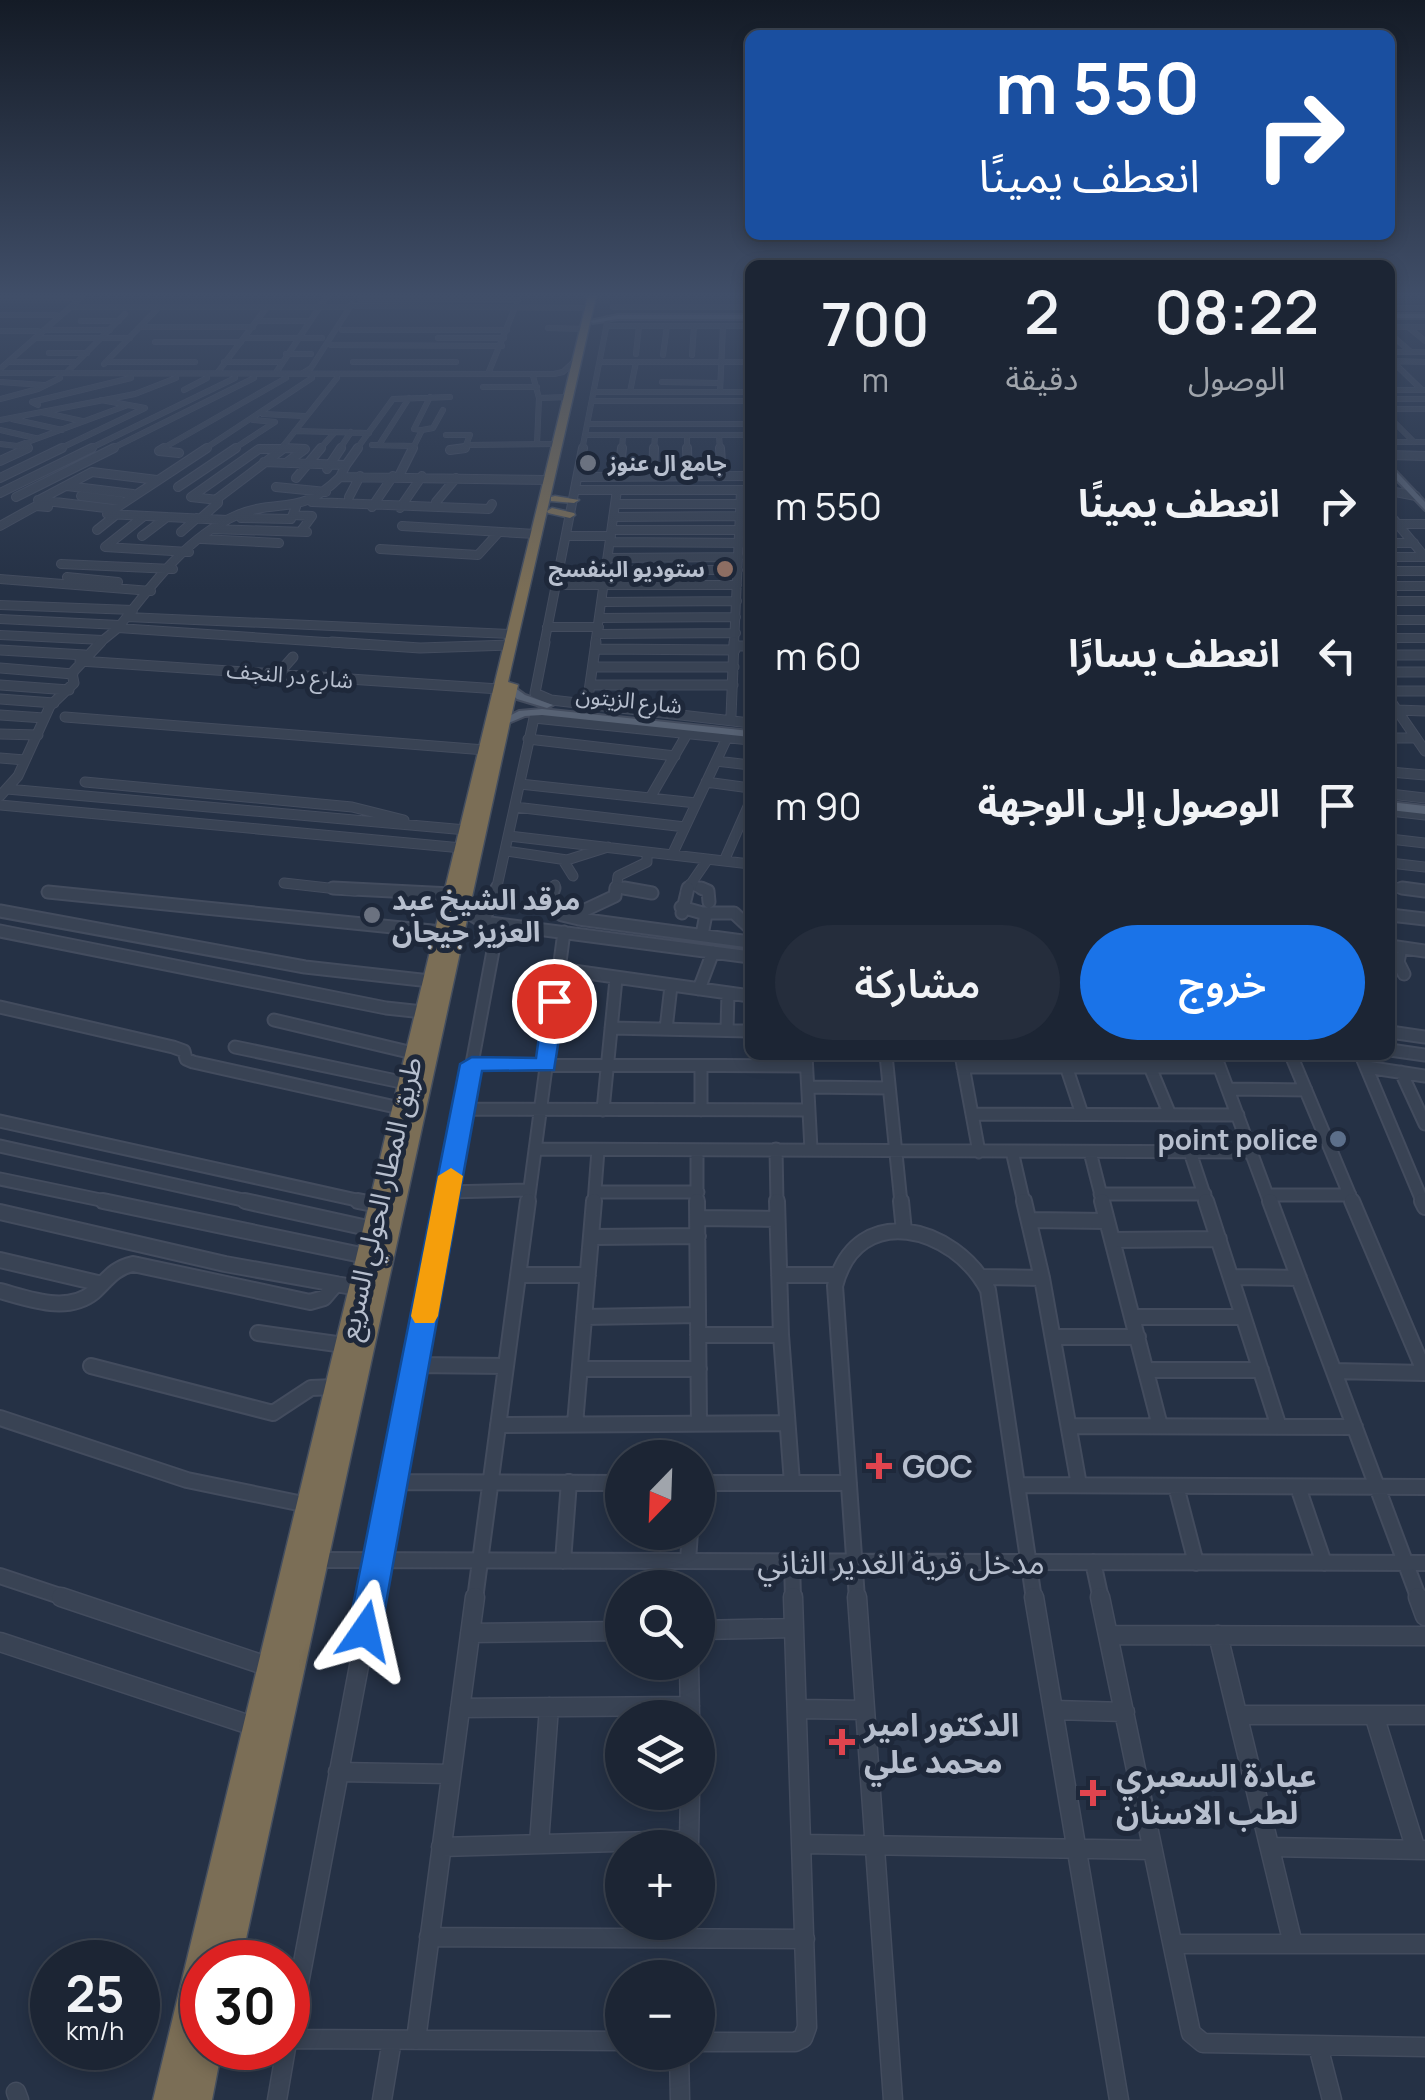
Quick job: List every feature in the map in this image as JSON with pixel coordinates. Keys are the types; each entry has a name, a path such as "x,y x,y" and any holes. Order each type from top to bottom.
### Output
{"highway":[{"name":"طريق المطار الحولي السريع","path":"360,1319 347,1286 366,1256 430,981 466,908 506,721 511,640 572,394"},
{"name":"طريق المطار الحولي السريع","path":"466,908 462,848 485,750 554,505 569,395"},
{"path":"570,515 554,505 575,492"},
{"name":"طريق المطار الحولي السريع","path":"217,1940 256,1727 335,1387 360,1319 450,934"},
{"name":"طريق المطار الحولي السريع","path":"231,1940 316,1560 350,1350"},
{"name":"طريق المطار الحولي السريع","path":"169,2100 185,2070"},
{"name":"طريق المطار الحولي السريع","path":"196,2100 197,2070"}],"main road":[{"path":"1395,470 1421,495 1425,508"},
{"path":"1395,470 1421,495"},
{"name":"شارع الزيتون","path":"505,689 534,702 583,710 745,727"},
{"name":"شارع الزيتون","path":"506,721 533,712 583,710 626,723 745,728"},
{"path":"1395,804 1425,807"}],"street":[{"path":"38,409 83,394"},
{"path":"0,474 145,408 88,394"},
{"path":"4,416 129,394"},
{"path":"22,444 151,394"},
{"path":"0,493 202,394"},
{"path":"16,497 220,394"},
{"path":"179,453 159,451 255,394"},
{"path":"97,530 121,501 263,414 287,394"},
{"path":"181,532 283,449 323,394"},
{"path":"419,398 421,394"},
{"path":"537,444 539,394"},
{"path":"595,394 535,693 583,710 591,685 617,490"},
{"path":"594,397 616,394"},
{"path":"704,394 704,402"},
{"path":"539,398 569,395"},
{"path":"430,397 414,429 434,428 443,410"},
{"path":"295,511 335,482 392,400 450,397"},
{"path":"594,397 631,402 745,403"},
{"path":"379,445 410,398"},
{"path":"1395,399 1425,399"},
{"path":"626,424 631,402"},
{"path":"657,424 659,402"},
{"path":"689,424 690,402"},
{"path":"720,402 720,424"},
{"path":"70,405 107,413"},
{"path":"38,409 85,422"},
{"path":"172,409 188,411"},
{"path":"209,409 232,411"},
{"path":"1395,409 1425,409"},
{"path":"1410,409 1425,422"},
{"path":"263,414 304,416"},
{"path":"4,416 62,430"},
{"path":"39,500 92,472 181,485 274,422 252,420"},
{"path":"1395,423 1414,442"},
{"path":"588,424 745,424"},
{"path":"0,430 77,440"},
{"path":"372,507 396,476 422,430"},
{"path":"295,431 369,433"},
{"path":"296,478 335,432"},
{"path":"335,482 327,464 351,432"},
{"path":"446,434 470,435 464,450 450,450"},
{"path":"586,435 745,435"},
{"path":"619,476 623,435"},
{"path":"652,476 656,435"},
{"path":"687,435 688,476"},
{"path":"719,435 722,476"},
{"path":"222,440 247,442"},
{"path":"1395,442 1425,442"},
{"path":"0,444 57,450"},
{"path":"466,444 537,444 559,450"},
{"path":"361,445 413,446"},
{"path":"0,461 34,446"},
{"path":"231,516 215,504 191,497 259,449 305,449 286,463"},
{"path":"1395,467 1425,456"},
{"path":"264,462 346,465"},
{"path":"183,464 209,467"},
{"path":"10,472 34,476"},
{"path":"68,504 118,475"},
{"path":"349,497 360,476"},
{"path":"276,488 360,476 548,480"},
{"path":"400,508 422,476"},
{"path":"703,488 704,476"},
{"path":"579,477 745,476"},
{"path":"436,502 456,478"},
{"path":"285,482 335,482"},
{"path":"64,486 132,494"},
{"path":"575,492 745,489"},
{"path":"575,492 745,489"},
{"path":"1395,491 1421,495"},
{"path":"0,493 112,512"},
{"path":"731,716 740,516 745,494"},
{"path":"81,496 121,501"},
{"path":"312,502 489,509 492,504"},
{"path":"615,504 741,504"},
{"path":"1,525 36,506 167,517 231,516 249,511 295,511 312,516 304,531 212,529"},
{"path":"0,514 18,516"},
{"path":"144,516 105,548 189,552"},
{"path":"7,788 44,718 75,678 73,674 82,658 212,529 231,516"},
{"path":"614,517 740,516"},
{"path":"138,550 167,517"},
{"path":"1395,521 1425,524"},
{"path":"1395,521 1425,557 1395,557"},
{"path":"402,526 535,534"},
{"path":"566,536 740,530"},
{"path":"380,549 478,555 498,533"},
{"path":"611,536 745,543"},
{"path":"202,539 279,542"},
{"path":"1395,543 1414,543"},
{"path":"608,558 738,557"},
{"path":"61,564 172,569"},
{"path":"606,570 738,570"},
{"path":"1395,571 1425,571"},
{"path":"0,588 5,579 154,588"},
{"path":"29,621 69,582"},
{"path":"556,586 738,585"},
{"path":"1395,586 1425,586"},
{"path":"1395,601 1425,601"},
{"path":"602,602 737,602"},
{"path":"0,605 420,648 511,640"},
{"path":"547,627 736,618"},
{"path":"0,620 124,620 511,640"},
{"path":"1395,620 1425,620"},
{"path":"599,626 736,633"},
{"path":"0,635 103,640"},
{"path":"1395,638 1425,638"},
{"path":"596,649 745,647"},
{"name":"شارع در النجف","path":"0,650 505,689"},
{"path":"1395,655 1425,655"},
{"path":"278,674 293,657"},
{"path":"593,667 734,667"},
{"path":"0,668 73,674"},
{"path":"1395,672 1425,672"},
{"path":"0,685 68,690"},
{"path":"591,685 734,686"},
{"path":"1395,691 1425,691"},
{"path":"0,699 54,703"},
{"path":"1395,706 1425,751"},
{"path":"1398,710 1425,710"},
{"path":"0,715 44,718"},
{"path":"653,715 731,716 745,725"},
{"path":"678,715 745,727"},
{"path":"66,717 485,750"},
{"path":"466,908 497,888 532,720 537,717 626,723 727,738 745,730"},
{"path":"1395,737 1425,730"},
{"path":"0,734 38,735"},
{"path":"650,798 687,734"},
{"path":"672,855 727,738"},
{"path":"528,740 675,756"},
{"path":"0,758 25,760"},
{"path":"716,761 745,764"},
{"path":"1395,773 1425,776"},
{"path":"0,779 7,788 466,830"},
{"path":"85,782 352,806 393,815 412,824"},
{"path":"706,782 745,787"},
{"path":"520,784 696,804"},
{"path":"0,805 462,848"},
{"path":"515,807 685,827"},
{"path":"724,861 745,816"},
{"path":"736,835 745,836"},
{"path":"509,836 745,863"},
{"path":"1395,840 1425,843"},
{"path":"506,851 563,860 584,858 608,848"},
{"path":"579,919 583,911 615,896 618,876 647,862 647,852"},
{"path":"708,859 690,884 681,910 707,907 734,913 745,923"},
{"path":"563,860 573,876"},
{"path":"1395,863 1425,866"},
{"path":"284,883 466,908 498,924 745,956"},
{"path":"690,884 708,891 702,935"},
{"path":"556,885 548,904 562,915 745,941"},
{"path":"615,888 652,894"},
{"path":"1395,888 1425,891"},
{"path":"48,892 450,934"},
{"path":"0,910 305,968 430,981"},
{"path":"1395,916 1425,920"},
{"path":"306,1940 498,924"},
{"path":"0,931 386,1008 423,1012"},
{"path":"416,2040 564,932"},
{"path":"1404,974 1395,947 1425,951"},
{"path":"700,990 714,952"},
{"path":"559,970 745,995"},
{"path":"603,1110 616,979"},
{"path":"666,1029 671,986"},
{"path":"727,1030 728,993"},
{"path":"0,1008 174,1047 184,1051 186,1060 193,1062 400,1108"},
{"path":"274,1020 414,1053"},
{"path":"611,1028 745,1030"},
{"path":"1395,1033 1425,1036"},
{"path":"234,1047 406,1083"},
{"path":"1395,1051 1425,1055"},
{"path":"472,1064 701,1066 806,1060 811,1149"},
{"path":"886,1060 904,1231"},
{"path":"1293,1060 1425,1373 1334,1371"},
{"path":"979,1152 962,1061 1032,1061 1066,1066 1115,1061 1150,1066 1218,1062 1425,1616"},
{"path":"1364,1061 1425,1076"},
{"path":"1364,1061 1424,1200"},
{"path":"701,1066 701,1110"},
{"path":"1066,1066 1082,1114"},
{"path":"1150,1066 1170,1114"},
{"path":"1401,1072 1425,1124"},
{"path":"809,1087 889,1088"},
{"path":"1228,1089 1306,1090"},
{"path":"463,1109 809,1110"},
{"path":"972,1114 1238,1115"},
{"path":"0,1120 378,1205"},
{"path":"0,1146 372,1230"},
{"path":"535,1149 1252,1152"},
{"path":"575,1424 598,1150"},
{"path":"698,1150 699,1424"},
{"path":"776,1150 781,1335 792,1483"},
{"path":"1012,1151 1054,1337 1079,1486"},
{"path":"1090,1152 1160,1426"},
{"path":"1190,1152 1279,1428"},
{"path":"0,1180 366,1256"},
{"path":"448,1192 529,1190"},
{"path":"595,1192 698,1192"},
{"path":"1100,1194 1204,1194"},
{"path":"1268,1195 1350,1194"},
{"path":"0,1212 225,1264 347,1286"},
{"path":"698,1218 776,1219"},
{"path":"1030,1220 1108,1221"},
{"path":"892,2100 835,1275 844,1258 867,1241 904,1231 927,1235 959,1249 984,1277 1119,2100"},
{"path":"591,1237 698,1236"},
{"path":"1113,1240 1218,1239"},
{"path":"0,1260 102,1284"},
{"path":"0,1291 70,1302 80,1300 118,1266 134,1264 310,1302 347,1286"},
{"path":"518,1275 588,1275"},
{"path":"779,1275 835,1275"},
{"path":"984,1277 1042,1278"},
{"path":"1230,1277 1299,1278"},
{"path":"584,1316 698,1315"},
{"path":"1132,1316 1243,1317"},
{"path":"258,1333 350,1350"},
{"path":"698,1335 781,1335"},
{"path":"1054,1337 1138,1337"},
{"path":"415,1365 506,1366"},
{"path":"91,1366 273,1413 311,1388 335,1387"},
{"path":"580,1369 698,1369"},
{"path":"1147,1370 1261,1370"},
{"path":"0,1418 187,1480 308,1505"},
{"path":"498,1425 788,1423"},
{"path":"1071,1426 1355,1427"},
{"path":"393,1482 605,1482"},
{"path":"564,1561 568,1482"},
{"path":"715,1483 849,1483"},
{"path":"1018,1485 1425,1487"},
{"path":"1176,1486 1196,1562"},
{"path":"1298,1486 1324,1563"},
{"path":"688,1561 689,1550"},
{"name":"مدخل قرية الغدير الثاني","path":"316,1560 1425,1563"},
{"path":"715,2042 795,2042 803,2038 807,2027 792,1562"},
{"path":"1093,1562 1196,2040 1425,2047"},
{"path":"0,1576 270,1667"},
{"path":"715,1630 794,1628"},
{"path":"470,1633 605,1631"},
{"path":"1108,1635 1425,1636"},
{"path":"1218,1635 1293,1944"},
{"path":"0,1642 256,1727"},
{"path":"539,1844 549,1707"},
{"path":"460,1708 605,1709"},
{"path":"798,1709 865,1710"},
{"path":"1054,1710 1125,1712"},
{"path":"1270,1846 1421,1850 1374,1714"},
{"path":"1238,1715 1425,1715"},
{"path":"338,1772 451,1774"},
{"path":"442,1847 605,1844"},
{"path":"804,1844 1153,1850"},
{"path":"429,1937 605,1932"},
{"path":"715,1932 805,1939"},
{"path":"1173,1944 1425,1944"},
{"path":"382,2100 392,2040"},
{"path":"310,2042 605,2041"},
{"path":"1318,2046 1332,2100"},
{"path":"276,2100 282,2070"},
{"path":"679,2070 680,2100"}],"slow traffic":[{"path":"424,1316 451,1176"}],"place":[{"name":"جامع ال عنوز","path":"588,463"},
{"name":"ستوديو البنفسج","path":"725,569"},
{"name":"مرقد الشيخ عبد العزيز جيجان","path":"372,915"},
{"name":"point police","path":"1338,1139"},
{"name":"GOC","path":"879,1466"},
{"name":"الدكتور امير محمد علي","path":"842,1742"},
{"name":"عيادة السعبري لطب الاسنان","path":"1093,1793"}],"route":[{"path":"365,1631 472,1064 546,1065 554,1001"}]}
